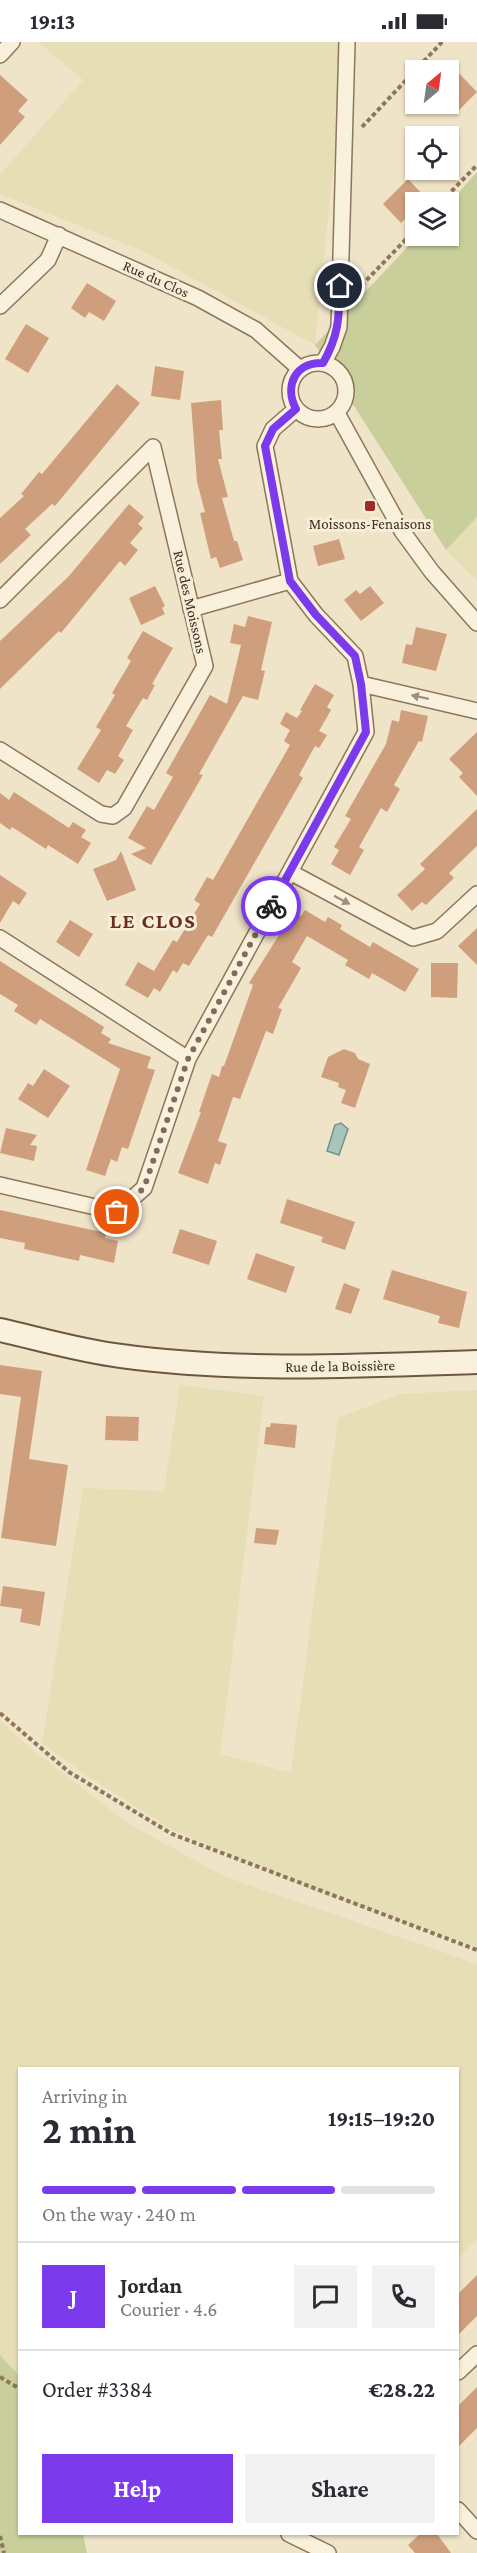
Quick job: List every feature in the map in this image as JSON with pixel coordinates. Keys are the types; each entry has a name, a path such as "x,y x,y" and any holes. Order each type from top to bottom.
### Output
{"main road":[{"name":"Rue de la Boissière","path":"0,1317 204,1364"},
{"name":"Rue de la Boissière","path":"0,1330 119,1356 204,1364 308,1368 477,1362"}],"street":[{"path":"0,55 12,42"},
{"path":"323,363 339,327 347,42"},
{"name":"Rue du Clos","path":"0,210 208,303 256,330 300,369"},
{"path":"0,306 48,260 59,235"},
{"path":"315,362 323,363 333,367 341,374 346,383 347,394 344,404 337,413 329,417 311,419 296,409 290,392 294,375 300,369 315,362"},
{"path":"0,1185 117,1212 144,1188 188,1059 366,732 361,684 355,656 316,615 290,581 265,446 273,429 296,409"},
{"path":"337,413 402,531 432,572 477,623"},
{"name":"Rue des Moissons","path":"0,600 153,447 205,666 124,808 114,816 102,814 0,750"},
{"path":"191,609 290,581"},
{"path":"361,684 477,711"},
{"path":"290,872 413,938 437,931 477,894"},
{"path":"0,938 188,1059"},
{"path":"459,2371 477,2354"},
{"path":"459,2511 477,2531"},
{"path":"291,2535 328,2553"}],"path":[{"path":"344,146 442,42"},
{"path":"451,192 477,165"},
{"path":"339,309 405,240"},
{"path":"0,1713 69,1772 172,1834 477,1950"},
{"path":"0,2377 18,2388"},
{"path":"0,2536 4,2553"}],"shaded area":[{"path":"38,42 346,42 315,345 143,251 0,194 0,175 83,80"},
{"path":"477,517 477,581 446,550"},
{"path":"180,1385 264,1396 220,1754 291,1773 338,1418 400,1394 477,1390 477,1947 318,1893 169,1828 89,1777 42,1743 83,1488 164,1491"},
{"path":"0,1720 31,1749 132,1826 226,1877 477,1964 477,2239 459,2257 459,2067 18,2067 18,2375 0,2355"}],"green space":[{"path":"477,172 477,517 446,550 315,345 409,246 459,246 459,192"},
{"path":"0,2355 18,2375 18,2535 83,2535 87,2553 0,2553"}],"water":[{"path":"341,1123 348,1129 339,1155 327,1151 335,1125"}],"building":[{"path":"459,73 477,92 459,110"},
{"path":"0,75 28,100 18,111 25,117 0,145"},
{"path":"407,180 420,192 405,192 405,219 401,223 383,204"},
{"path":"87,283 116,301 104,321 89,312 85,318 71,308"},
{"path":"26,324 49,338 28,373 5,359"},
{"path":"155,366 184,371 180,400 151,396"},
{"path":"117,384 140,403 55,506 52,504 25,529 31,535 0,564 0,518 24,496 21,494 39,472 42,474"},
{"path":"221,400 223,430 219,430 222,459 218,459 228,497 222,498 234,541 237,541 243,560 220,568 216,557 211,559 200,513 205,512 197,482 191,403"},
{"path":"129,504 144,517 138,524 143,528 130,543 138,550 125,566 120,561 61,633 59,631 0,689 0,641 69,576"},
{"path":"339,539 345,559 318,566 313,546"},
{"path":"155,586 165,606 162,608 165,614 141,625 129,598"},
{"path":"370,586 384,603 361,621 344,600 356,590 360,594"},
{"path":"248,616 272,622 261,670 265,671 258,700 243,696 199,774 203,775 151,865 131,854 146,848 128,838 147,806 154,810 173,777 166,773 210,695 227,704 241,645 230,643 234,624 245,627"},
{"path":"416,627 447,634 436,671 402,663 406,644 412,645"},
{"path":"143,631 173,648 152,684 155,685 147,700 143,698 126,726 133,730 118,756 124,760 115,774 107,770 99,783 77,769 101,730 96,727 115,695 112,693 131,661 127,658"},
{"path":"315,684 334,695 327,707 331,710 319,731 327,735 319,748 315,746 299,775 303,778 212,937 208,935 189,966 183,963 177,973 173,970 160,992 154,988 148,998 125,985 138,962 154,971 173,940 177,942 200,904 194,900 207,877 213,880 290,745 284,741 290,730 280,724 286,712 297,718"},
{"path":"401,710 428,716 422,742 419,741 394,785 400,789 387,812 381,808 359,847 364,850 350,875 331,864 339,850 334,847 351,819 345,816 386,744 392,720 399,722"},
{"path":"477,732 477,796 459,777 463,773 449,759"},
{"path":"14,792 69,828 73,822 86,830 81,837 91,843 78,864 48,845 46,849 12,827 10,830 0,823 0,793 9,800"},
{"path":"477,809 477,846 449,873 454,878 426,905 422,902 412,911 397,895 425,869 420,864"},
{"path":"121,851 136,890 107,901 93,869 116,860"},
{"path":"0,875 27,893 19,905 13,901 0,923"},
{"path":"291,910 301,916 305,910 325,922 328,917 342,925 340,929 370,947 373,942 419,969 405,992 372,973 369,979 345,965 348,960 307,936 292,962 301,968 278,1008 282,1009 273,1034 266,1031 240,1099 233,1097 218,1141 227,1144 220,1165 215,1163 208,1184 178,1173 201,1112 199,1112 212,1074 219,1077 222,1066 224,1066 253,985 249,983 279,935"},
{"path":"70,920 93,934 79,957 56,942"},
{"path":"477,928 477,965 458,946"},
{"path":"0,961 104,1027 101,1033 111,1039 108,1043 151,1057 147,1068 155,1070 128,1149 122,1147 117,1162 111,1159 105,1176 86,1170 120,1069 40,1019 36,1025 14,1011 18,1005 0,994"},
{"path":"431,963 458,963 457,998 431,997"},
{"path":"344,1049 355,1053 358,1059 370,1064 355,1108 341,1103 346,1090 338,1087 339,1083 321,1077 328,1057"},
{"path":"44,1069 70,1086 48,1118 18,1099 28,1083 33,1086"},
{"path":"6,1128 37,1135 30,1145 37,1146 34,1161 0,1153"},
{"path":"287,1199 355,1222 345,1250 321,1242 323,1237 280,1223"},
{"path":"0,1210 106,1233 105,1238 118,1241 114,1263 80,1255 79,1261 24,1249 25,1243 0,1238"},
{"path":"180,1229 217,1241 209,1265 172,1253"},
{"path":"256,1253 295,1267 286,1293 247,1279"},
{"path":"392,1270 467,1292 459,1328 438,1323 440,1316 383,1299"},
{"path":"344,1283 360,1289 351,1314 335,1309"},
{"path":"0,1365 42,1371 29,1459 68,1465 56,1546 1,1538 21,1397 0,1394"},
{"path":"106,1416 139,1417 138,1441 105,1440"},
{"path":"271,1423 297,1425 295,1448 264,1444 266,1427 270,1427"},
{"path":"256,1528 279,1530 276,1545 254,1543"},
{"path":"3,1586 45,1592 40,1626 20,1622 22,1609 0,1606"},
{"path":"477,2275 477,2316 459,2334 459,2293"},
{"path":"477,2387 477,2428 459,2446 459,2405"},
{"path":"419,2535 438,2535 451,2553 415,2553 408,2545"}],"way so far":[{"path":"117,1212 144,1188 188,1059 271,906"}],"place":[{"name":"Moissons-Fenaisons","path":"370,506"}],"district":[{"name":"LE CLOS","path":"153,921"}],"route":[{"path":"271,906 366,732 361,684 355,656 316,615 290,581 265,446 273,429 296,409 290,392 294,375 307,365 315,362 323,363 332,347 339,327 340,286"}]}
